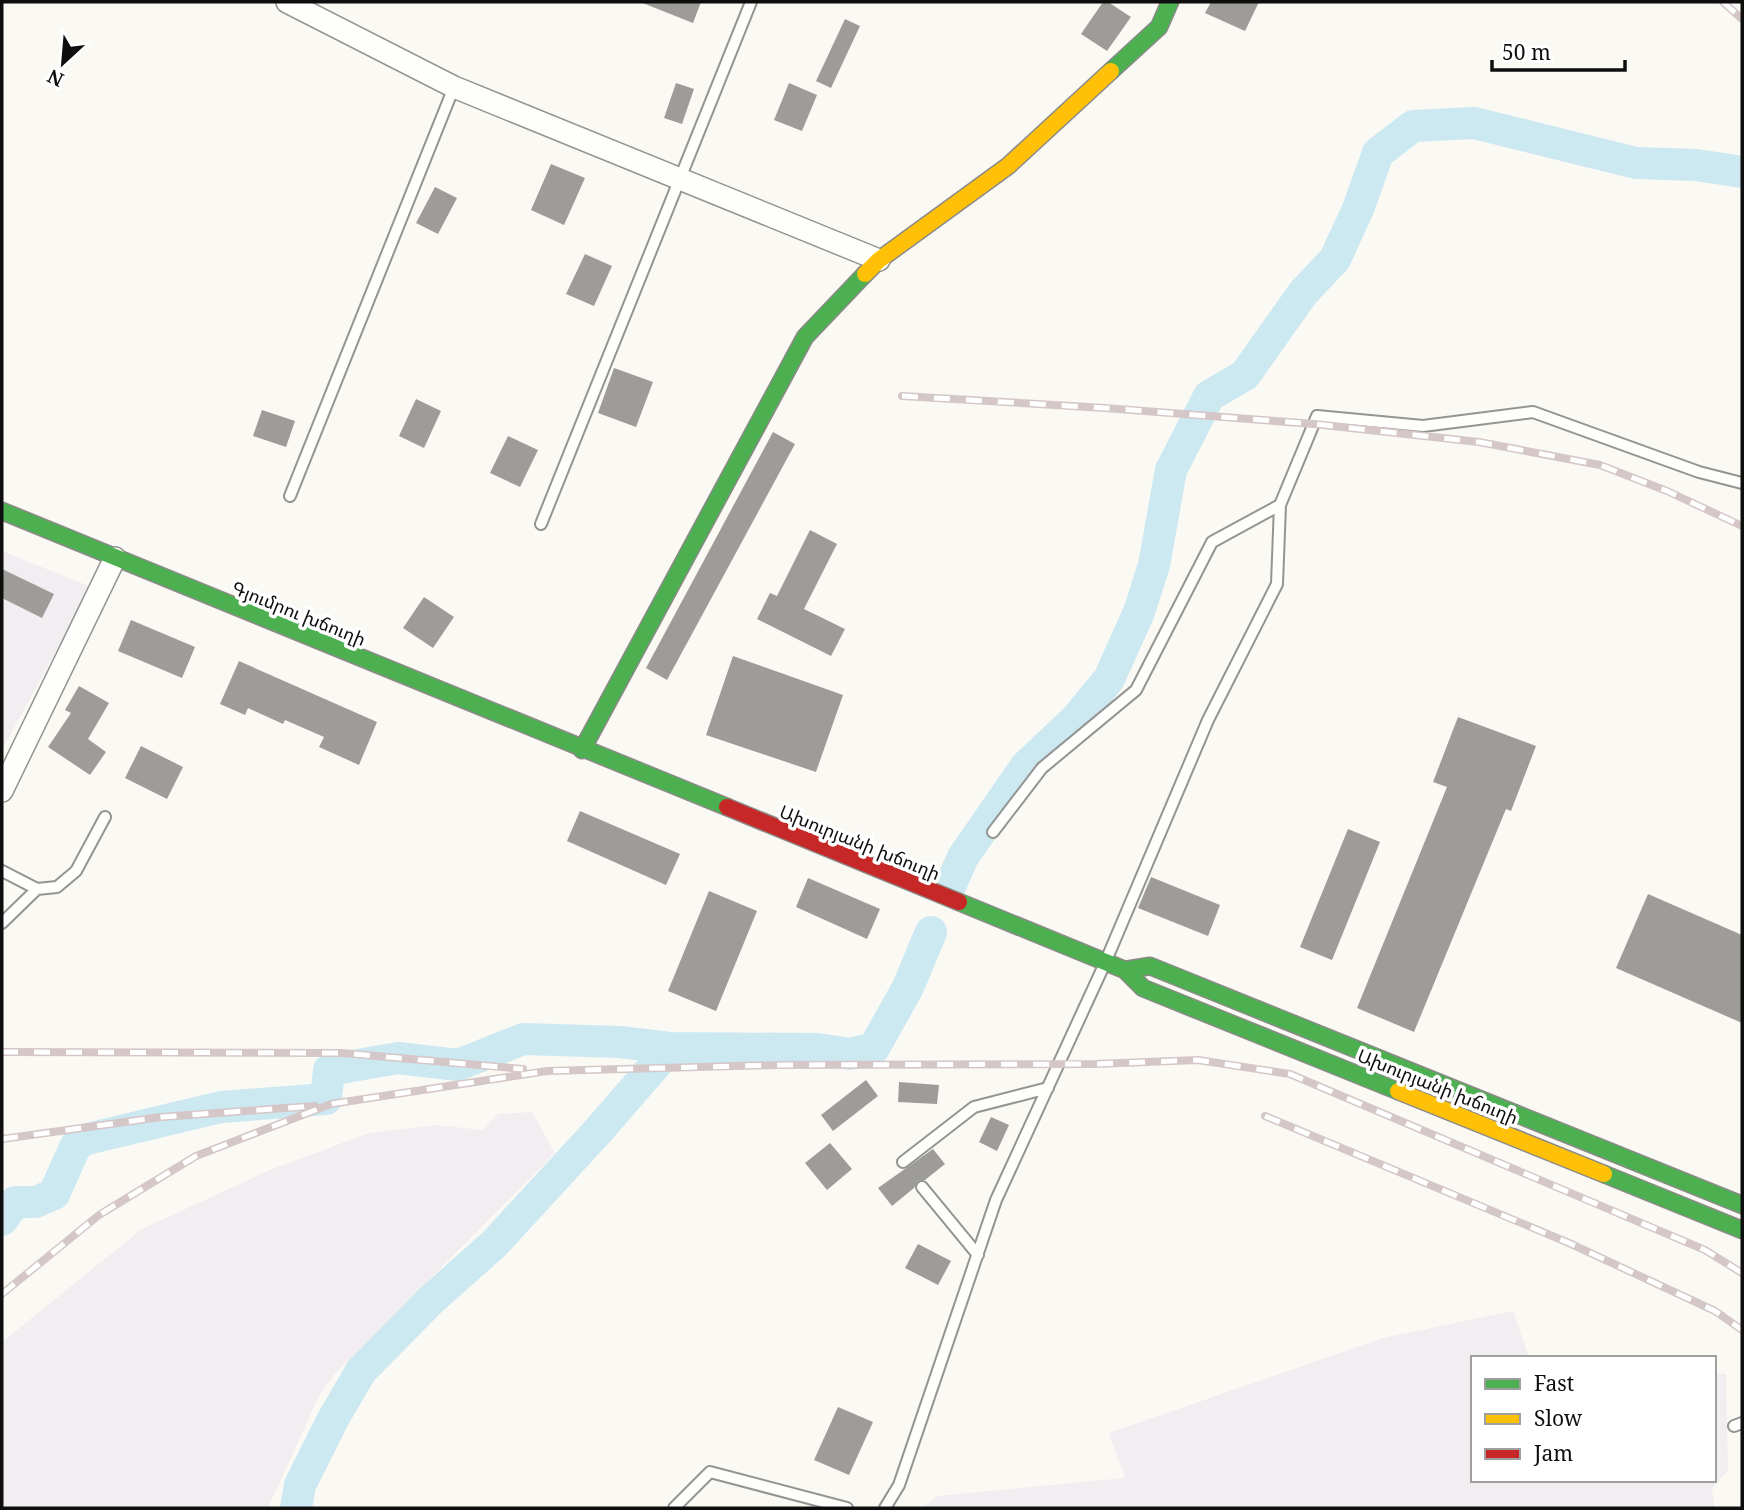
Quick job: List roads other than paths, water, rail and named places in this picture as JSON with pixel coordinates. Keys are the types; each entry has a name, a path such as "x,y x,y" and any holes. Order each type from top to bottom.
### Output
{"main road":[{"path":"582,750 805,337 879,260 1008,166 1159,27 1170,2"},
{"name":"Գյումրու խճուղի","path":"2,511 582,750"},
{"name":"Ախուրյանի խճուղի","path":"582,750 1125,970 1143,988 1742,1230"},
{"name":"Ախուրյանի խճուղի","path":"1125,970 1150,966 1742,1205"}],"street":[{"path":"287,2 454,87 879,260"},
{"path":"2,791 115,558"}],"lane":[{"path":"541,524 751,2"},
{"path":"290,496 454,87"},
{"path":"885,1508 899,1485 996,1200 1105,962 1208,720 1277,584 1280,505 1317,416 1423,426 1533,412 1699,472 1742,483"},
{"path":"993,832 1042,768 1136,690 1212,542 1280,505"},
{"path":"2,871 37,889 57,887 76,871 105,817"},
{"path":"2,923 37,889"},
{"path":"903,1162 974,1107 1048,1088"},
{"path":"922,1187 978,1255"},
{"path":"674,1508 710,1472 847,1508"}],"waterway":[{"path":"951,884 963,857 1026,766 1075,720 1109,679 1139,612 1154,565 1171,470 1209,396 1245,375 1303,293 1335,259 1358,209 1378,153 1413,126 1474,123 1636,163 1696,165 1742,172"},
{"path":"2,1220 15,1202 36,1202 54,1194 76,1145 87,1139 221,1107 326,1099 329,1070 398,1058 458,1065 523,1039 620,1042 670,1048 818,1049 850,1054 874,1048 908,987 931,932"},
{"path":"296,1508 300,1485 361,1371 431,1300 494,1244 670,1048"}],"railway":[{"path":"1723,2 1742,19"},
{"path":"902,396 1314,424 1479,442 1600,465 1667,491 1742,526"},
{"path":"2,1052 342,1053 523,1069"},
{"path":"2,1294 99,1215 196,1156 331,1104 547,1071 777,1065 1095,1064 1198,1060 1290,1074 1705,1250 1742,1273"},
{"path":"2,1139 161,1117 315,1106"},
{"path":"1265,1116 1569,1243 1715,1311 1742,1330"}]}
